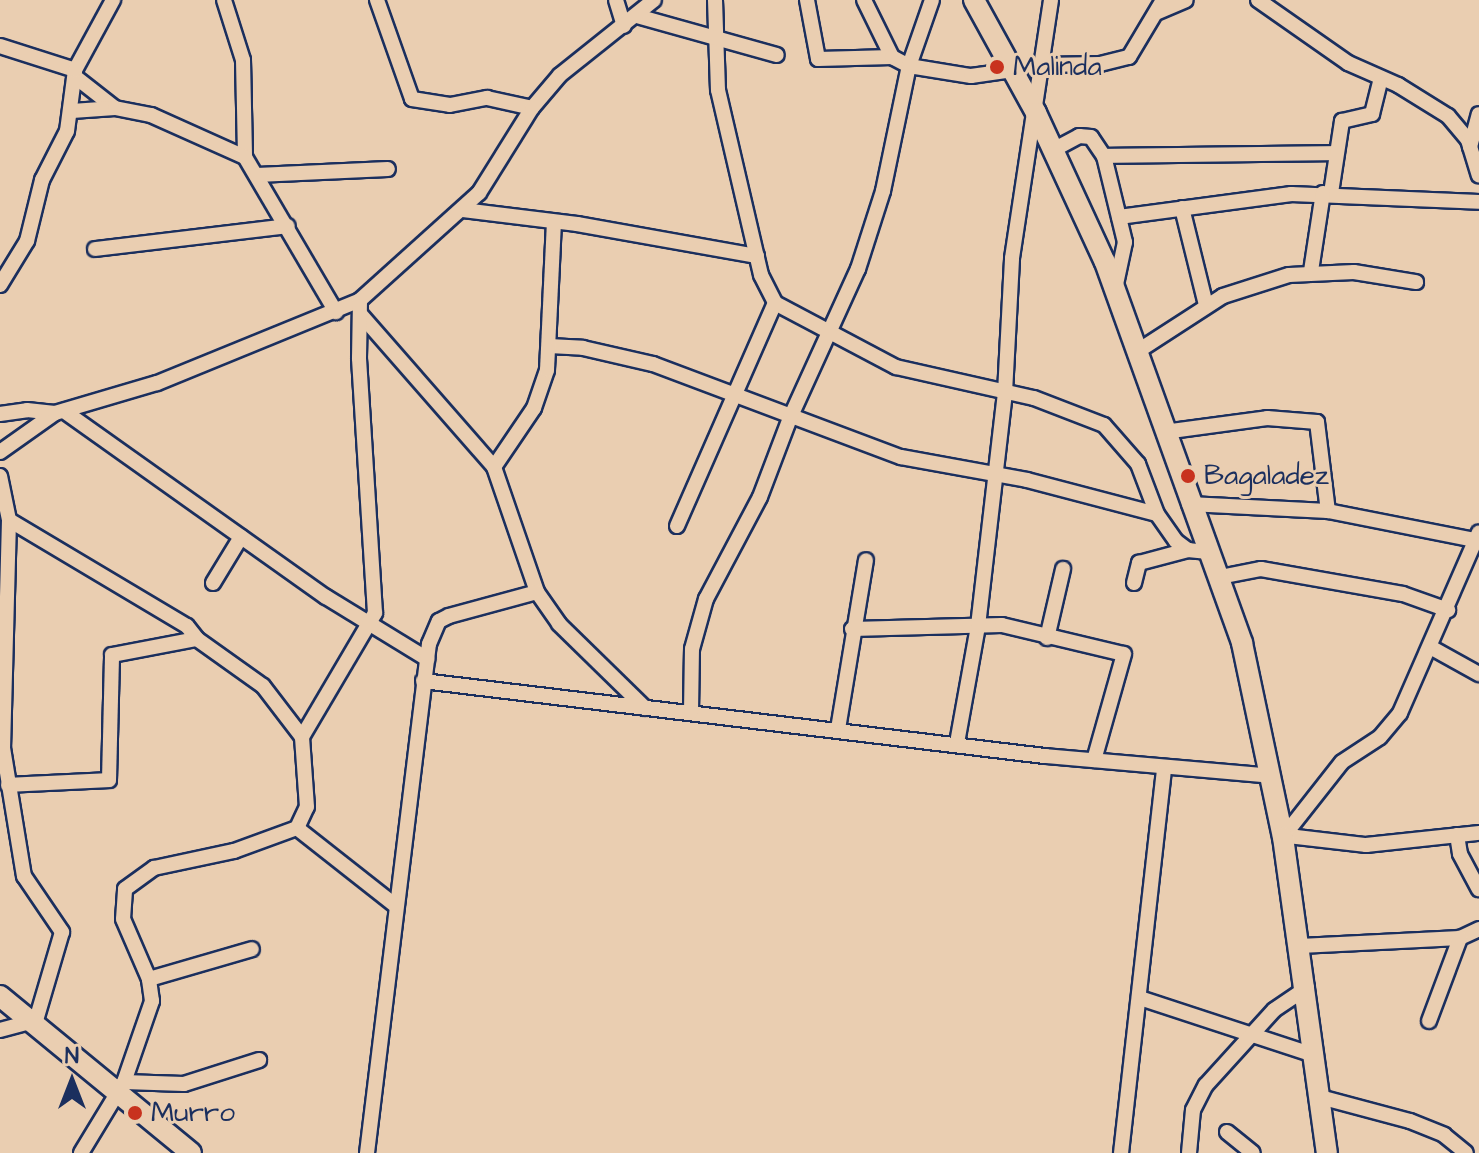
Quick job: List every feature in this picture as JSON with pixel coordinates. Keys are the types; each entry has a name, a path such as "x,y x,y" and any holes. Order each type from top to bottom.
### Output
{"street":[{"path":"0,285 27,241 42,180 72,111 76,74 113,0"},
{"path":"223,0 243,60 245,157"},
{"path":"377,0 412,99 450,105 487,98 532,108"},
{"path":"616,0 624,26"},
{"path":"0,414 60,412 157,383 336,312 361,308 463,210 506,154 532,108 560,75 654,0"},
{"path":"715,0 718,90 757,256 775,303 907,371 1062,406 1104,425 1138,464 1157,514 1198,551 1220,577 1242,643 1285,837 1316,1056 1322,1151"},
{"path":"807,0 818,59 892,57 909,66 971,76 1013,70"},
{"path":"864,0 892,57"},
{"path":"691,712 692,649 706,599 760,497 790,418 858,269 883,191 909,66 932,0"},
{"path":"974,0 1036,113 1115,289 1189,504 1198,551"},
{"path":"957,743 978,626 1005,393 1012,258 1051,0"},
{"path":"1040,65 1117,63 1129,57 1160,6 1186,0"},
{"path":"1258,0 1348,63 1448,116 1470,147 1479,175"},
{"path":"637,16 777,55"},
{"path":"0,46 76,74 115,108"},
{"path":"1311,271 1342,121 1372,114 1381,78"},
{"path":"72,111 115,108 177,124 245,157 336,312"},
{"path":"1470,147 1479,114"},
{"path":"1053,150 1079,136 1091,137 1104,156 1125,255 1115,289"},
{"path":"1104,156 1336,153"},
{"path":"257,175 388,169"},
{"path":"1119,217 1327,193 1479,202"},
{"path":"1182,208 1206,305"},
{"path":"463,210 757,256"},
{"path":"494,467 537,401 549,346 554,222"},
{"path":"95,249 288,226"},
{"path":"1138,351 1206,305 1311,271 1416,282"},
{"path":"677,526 732,392 775,303"},
{"path":"361,308 494,467 537,592 559,624 645,708"},
{"path":"302,737 370,625 375,596 359,358 361,308"},
{"path":"549,346 615,354 732,392 790,418 901,457 995,475 1157,514"},
{"path":"0,452 60,412"},
{"path":"60,412 370,625 427,659"},
{"path":"1164,432 1275,417 1317,422 1328,511"},
{"path":"0,476 9,520 3,724 8,785 24,876 62,932 32,1024"},
{"path":"1189,504 1328,511 1477,537 1432,648 1400,713 1380,737 1342,762 1285,837"},
{"path":"9,520 187,626 197,639 263,686 302,737 307,807 297,828 234,851 154,868 134,879 125,889 123,919 149,979 152,1001 120,1084 81,1153"},
{"path":"213,583 241,537"},
{"path":"1134,583 1139,563 1198,551"},
{"path":"838,729 852,629 866,560"},
{"path":"1047,638 1063,569"},
{"path":"1220,577 1261,569 1403,594 1448,610"},
{"path":"367,1153 427,659 439,621 537,592"},
{"path":"852,629 1002,625 1124,654 1094,760"},
{"path":"8,785 109,780 112,655 197,639"},
{"path":"1432,648 1479,674"},
{"path":"423,681 1164,768 1272,776"},
{"path":"1121,1153 1164,768"},
{"path":"297,828 395,905"},
{"path":"1285,837 1366,845 1479,833"},
{"path":"1457,835 1460,854 1479,889"},
{"path":"1300,946 1460,938 1479,929"},
{"path":"1429,1021 1460,938"},
{"path":"149,979 252,949"},
{"path":"1189,1153 1199,1097 1249,1035 1307,988"},
{"path":"0,996 32,1024 120,1084 191,1153"},
{"path":"1140,998 1316,1056"},
{"path":"0,1030 32,1024"},
{"path":"120,1084 184,1084 259,1060"},
{"path":"1320,1097 1410,1121 1444,1135 1466,1153"},
{"path":"1227,1132 1253,1153"}],"place":[{"name":"Malinda","path":"997,67"},
{"name":"Bagaladez","path":"1188,476"},
{"name":"Murro","path":"135,1113"}]}
